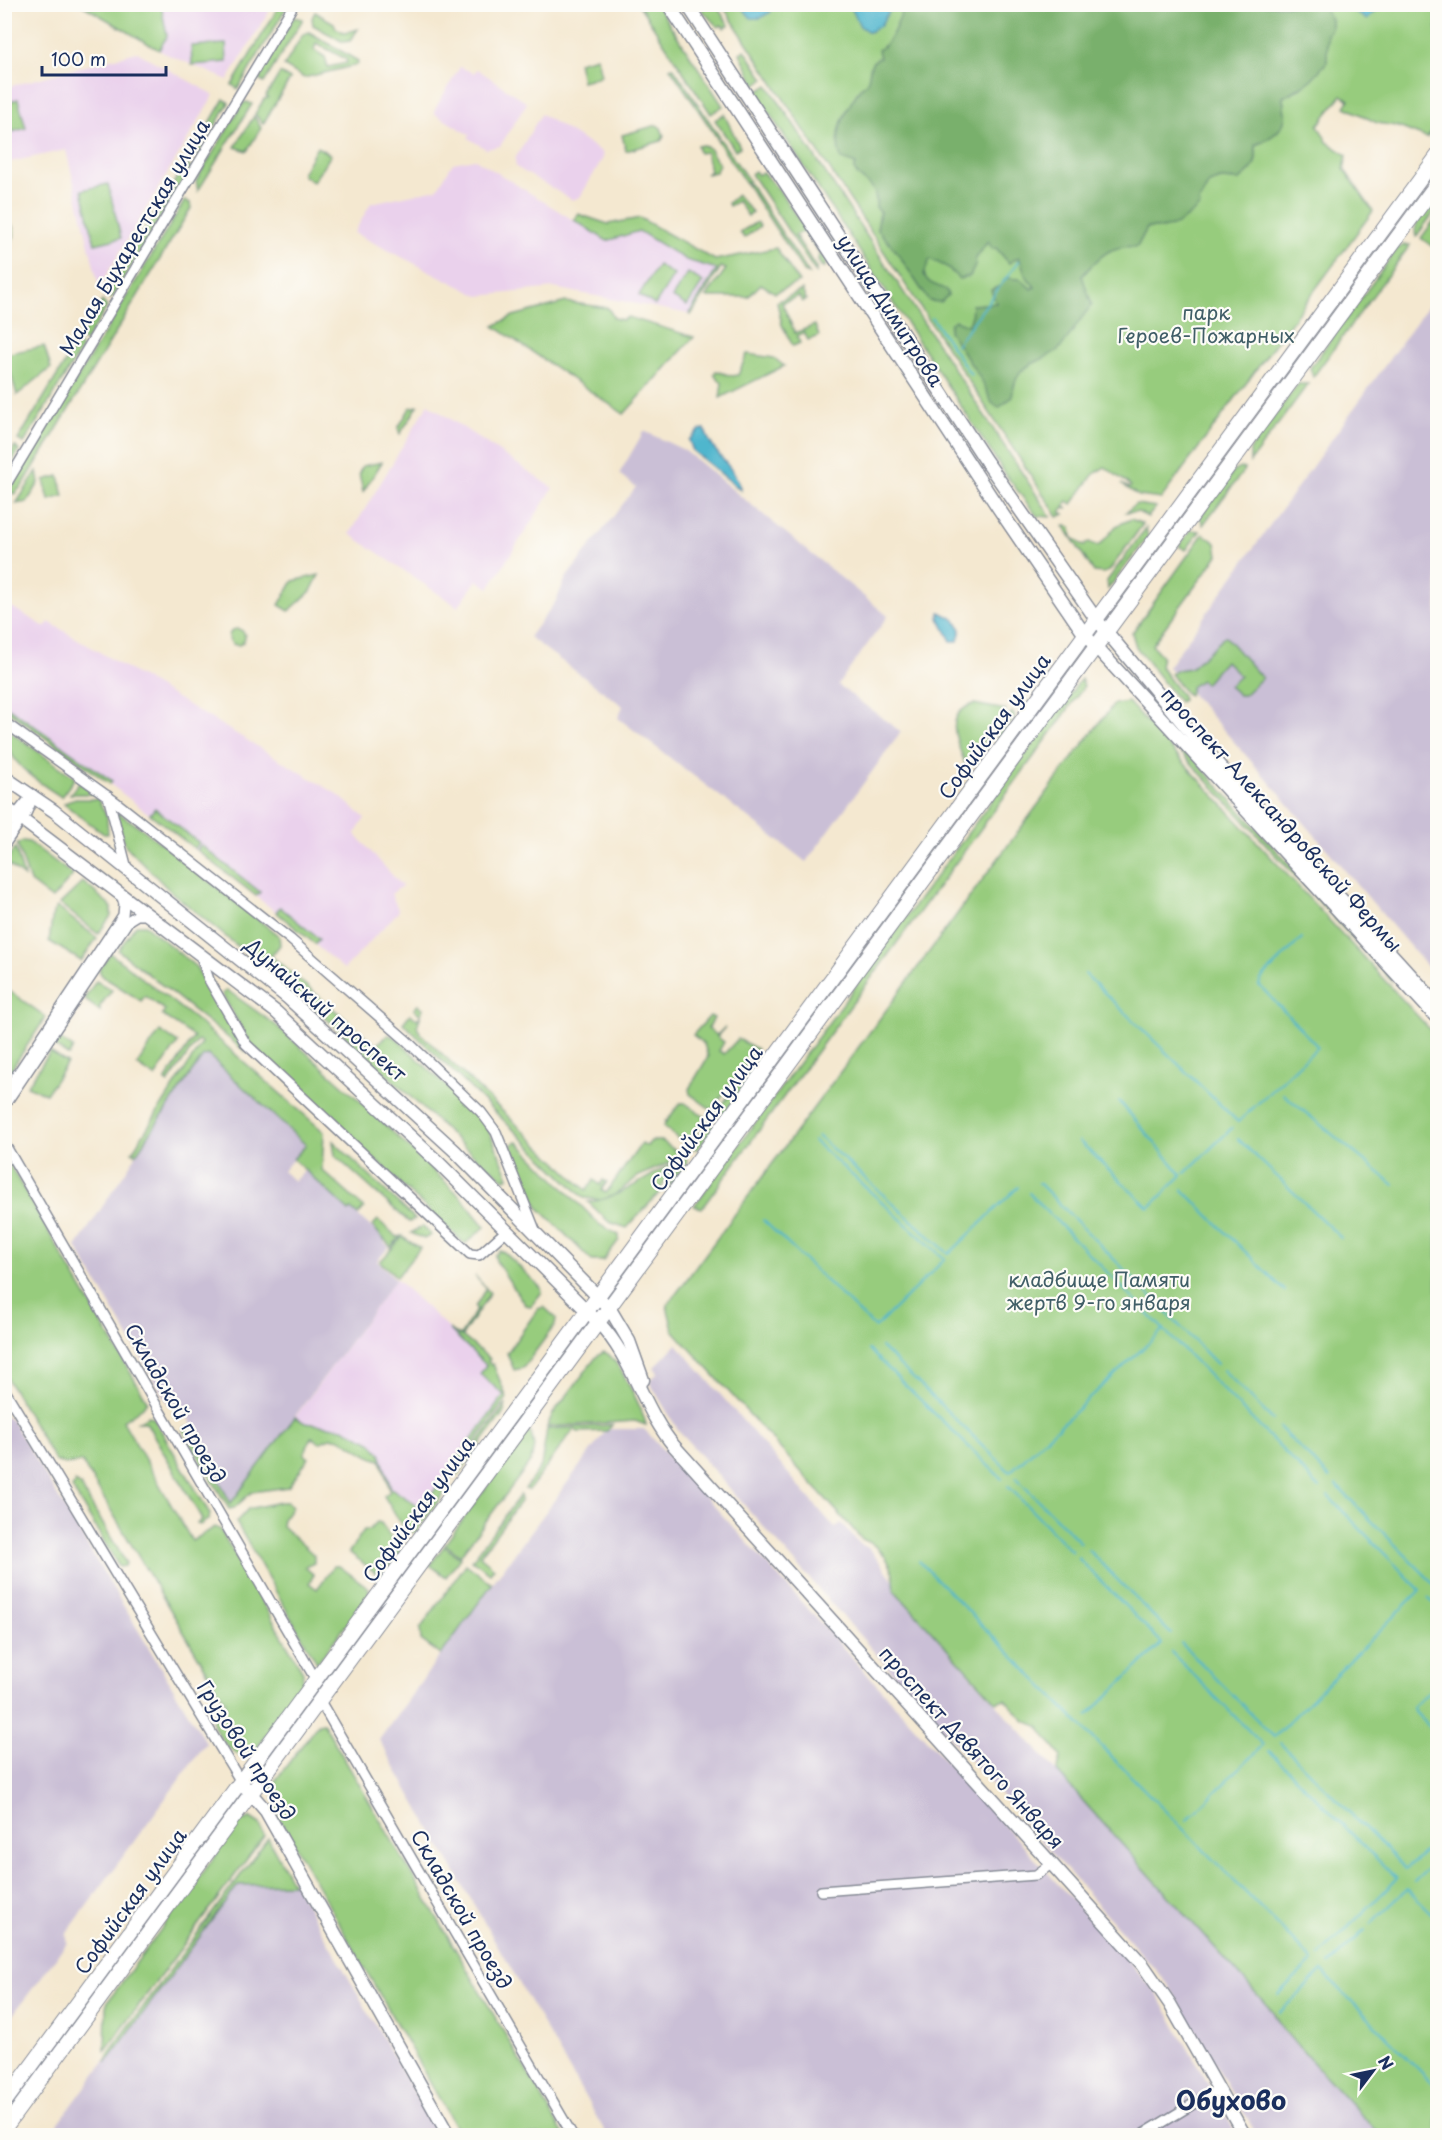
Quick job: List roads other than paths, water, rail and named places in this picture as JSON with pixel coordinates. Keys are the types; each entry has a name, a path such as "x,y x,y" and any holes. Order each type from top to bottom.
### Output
{"main road":[{"name":"Софийская улица","path":"4,2103 1437,155"},
{"name":"Софийская улица","path":"4,2129 610,1309 1437,182"}],"street":[{"name":"Малая Бухарестская улица","path":"4,488 294,4"},
{"name":"улица Димитрова","path":"668,4 999,509 1085,635 1096,647"},
{"name":"улица Димитрова","path":"687,4 986,461 1106,633"},
{"name":"проспект Александровской Фермы","path":"1106,633 1205,750 1437,1005"},
{"name":"проспект Александровской Фермы","path":"1096,647 1437,1019"},
{"path":"4,722 108,796 115,808 127,869"},
{"name":"Дунайский проспект","path":"4,777 127,869 309,1016 535,1230 610,1309"},
{"path":"4,829 14,813 32,796"},
{"path":"115,808 298,946 481,1112 496,1132 535,1230"},
{"name":"Дунайский проспект","path":"14,813 276,1012 362,1089 599,1323"},
{"path":"4,845 14,813"},
{"path":"4,1094 123,915 124,904 120,892"},
{"path":"4,1106 129,920 138,915 151,915"},
{"path":"200,954 209,980 246,1044 470,1254 479,1255 507,1230"},
{"name":"Складской проезд","path":"4,1143 316,1680"},
{"name":"проспект Девятого Января","path":"610,1309 629,1341 648,1402"},
{"name":"проспект Девятого Января","path":"599,1323 620,1349 660,1427 674,1446 1154,1979 1245,2136"},
{"name":"Грузовой проезд","path":"4,1389 241,1782 266,1811 449,2136"},
{"name":"Складской проезд","path":"320,1701 573,2136"},
{"path":"821,1891 1036,1875 1051,1864"},
{"path":"1140,2136 1218,2089"}],"water":[{"path":"850,4 893,5 880,26 869,32 860,26"},
{"path":"740,5 769,5 771,12 760,18 751,18"},
{"path":"1351,5 1371,5 1377,10 1367,20 1350,8"},
{"path":"705,429 712,445 734,474 741,490 693,451 689,440 700,430"},
{"path":"940,612 954,619 961,629 958,641 951,641 939,618"}],"waterway":[{"path":"956,345 1019,261"},
{"path":"932,318 971,375"},
{"path":"1085,974 1238,1122 1318,1047 1259,985 1262,978 1302,938"},
{"path":"1283,1094 1394,1185"},
{"path":"1079,1141 1149,1208 1182,1175 1119,1101"},
{"path":"1185,1173 1232,1128"},
{"path":"818,1136 949,1254 1018,1187"},
{"path":"1238,1139 1341,1238"},
{"path":"763,1220 875,1328 945,1259 814,1141"},
{"path":"1039,1183 1217,1364"},
{"path":"1182,1189 1285,1291"},
{"path":"1029,1193 1320,1488"},
{"path":"881,1347 1010,1472 1164,1329"},
{"path":"869,1350 1002,1479"},
{"path":"1223,1370 1273,1420"},
{"path":"1279,1427 1330,1478"},
{"path":"1016,1478 1081,1543"},
{"path":"1336,1485 1438,1588"},
{"path":"1008,1486 1072,1552"},
{"path":"1181,1643 1274,1737 1420,1590 1328,1496"},
{"path":"1088,1550 1171,1634"},
{"path":"1078,1558 1162,1643 1088,1715"},
{"path":"919,1561 1313,1961 1278,1995"},
{"path":"1428,1598 1438,1607"},
{"path":"1171,1652 1263,1745 1187,1820"},
{"path":"1438,1683 1413,1707 1414,1711 1438,1736"},
{"path":"1280,1743 1406,1869 1438,1839"},
{"path":"1269,1751 1397,1879 1319,1956"},
{"path":"1414,1882 1438,1859"},
{"path":"1371,1924 1407,1889 1438,1920"},
{"path":"1329,1964 1365,1930"},
{"path":"1279,2013 1322,1971 1438,2089"}],"district":[{"name":"Обухово","path":"1231,2099"}],"park label":[{"name":"парк Героев-Пожарных","path":"1206,324"},
{"name":"кладбище Памяти жертв 9-го января","path":"1099,1290"}]}
